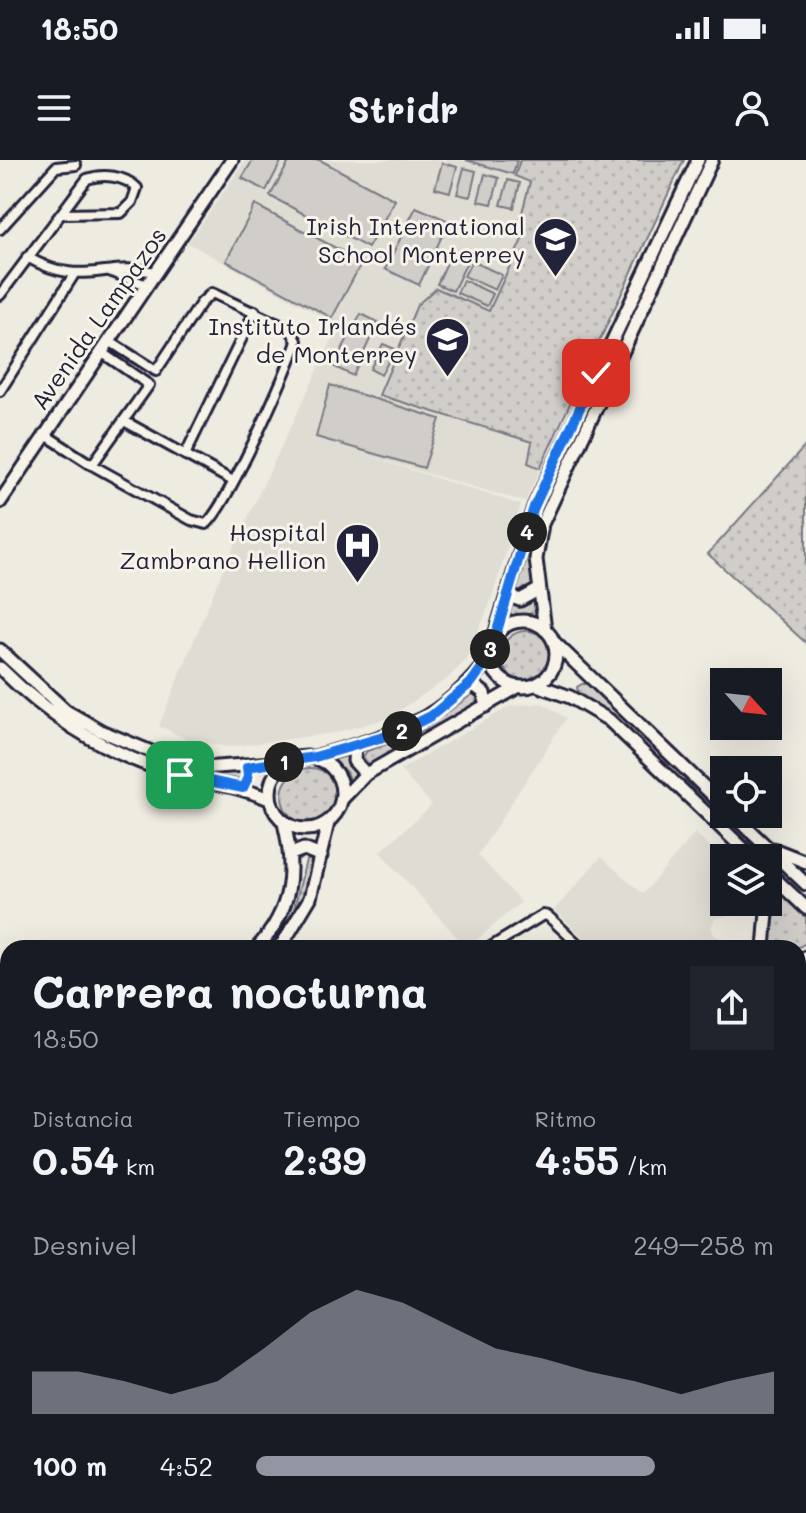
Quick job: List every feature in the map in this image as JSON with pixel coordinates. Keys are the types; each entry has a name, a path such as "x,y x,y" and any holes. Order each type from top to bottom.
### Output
{"street":[{"name":"Avenida Lampazos","path":"0,502 232,160"},
{"path":"0,650 48,697 101,731 203,768 247,767 315,757 414,726 444,707 471,683 489,658 534,507 698,160"},
{"path":"545,630 538,590 537,542 551,500 712,160"},
{"path":"0,229 52,171 61,165 76,165"},
{"path":"0,293 61,214 92,177 124,180 137,188 132,202 121,213 61,214"},
{"path":"27,257 54,272 73,276 129,267 156,272"},
{"path":"108,271 147,285"},
{"path":"0,391 73,276"},
{"path":"44,434 92,465 202,524 213,519 233,481 297,341 291,330 255,311 223,295 208,295 156,371 109,341"},
{"path":"185,455 255,311"},
{"path":"92,465 149,385 101,352"},
{"path":"124,421 233,481"},
{"path":"507,595 520,600 538,590"},
{"path":"495,635 506,625 516,622 526,621 545,630 710,792"},
{"path":"537,685 553,669 555,643"},
{"path":"489,658 499,677 516,688"},
{"path":"0,668 52,715 106,748 180,775 243,788 269,799 284,823 291,854 288,900 263,940"},
{"path":"471,683 484,693 486,706"},
{"path":"285,940 310,898 328,823 342,799 366,774 516,688 537,685 570,697 609,720 738,844"},
{"path":"355,746 354,761 366,774"},
{"path":"315,757 334,772 342,799"},
{"path":"269,799 272,779 285,762"},
{"path":"243,788 248,777 247,767"},
{"path":"284,823 308,830 328,823"},
{"path":"747,828 764,844"},
{"path":"291,854 304,849 321,856"},
{"path":"782,852 806,862"},
{"path":"782,861 806,884"},
{"path":"782,885 806,908"},
{"path":"503,940 546,915 573,940"},
{"path":"765,940 767,916"}],"shaded area":[{"path":"246,160 684,160 525,502 364,455 521,505 489,606 465,661 447,679 388,718 334,733 227,747 184,738 159,726 222,572 339,325 188,243"},
{"path":"542,703 566,718 478,855 521,902 476,940 460,940 380,852 432,805 400,770 510,706"},
{"path":"695,833 710,847 710,916 725,916 715,919 711,927 714,935 723,940 586,940 554,910 601,857 643,894"}],"green space":[{"path":"253,160 282,160 266,191 242,178"},
{"path":"290,160 320,160 395,200 368,248 270,196"},
{"path":"466,160 517,160 513,174"},
{"path":"520,160 684,160 540,468 528,463 532,442 379,395 417,305 436,288 489,311 527,229 519,224 530,182 515,176"},
{"path":"442,163 457,167 450,192 435,188"},
{"path":"464,168 476,171 470,197 457,194"},
{"path":"485,174 499,178 492,204 478,201"},
{"path":"508,180 520,183 514,208 501,205"},
{"path":"255,205 362,262 332,318 226,261"},
{"path":"416,207 449,221 419,285 385,269"},
{"path":"452,252 468,260 453,291 437,284"},
{"path":"472,261 502,275 495,290 464,276"},
{"path":"463,280 493,294 487,306 457,293"},
{"path":"361,314 378,322 353,376 333,366"},
{"path":"383,344 395,349 381,375 370,369"},
{"path":"330,385 440,419 424,468 316,437"},
{"path":"806,445 806,643 708,554"},
{"path":"531,539 532,586 529,591 518,595 515,588"},
{"path":"535,601 540,616 507,619 512,605 520,608"},
{"path":"526,631 543,639 551,656 543,673 526,681 509,673 501,656 509,639"},
{"path":"588,684 676,767 657,757 578,694 577,687"},
{"path":"474,693 479,696 478,706 372,769 363,757 367,751 417,734"},
{"path":"111,743 195,772 244,772 241,779 194,774"},
{"path":"350,755 363,781 354,790 346,772 333,759"},
{"path":"310,768 329,777 338,796 329,815 310,824 291,815 282,796 291,777"},
{"path":"685,780 710,803 710,808 683,782"},
{"path":"731,828 737,828 754,844 751,844"},
{"path":"306,860 316,860 314,885 281,940 274,940 292,917"},
{"path":"782,893 806,916 806,940 771,940 775,916 782,916"}],"place":[{"name":"Irish International School Monterrey","path":"556,278"},
{"name":"Instituto Irlandés de Monterrey","path":"448,378"},
{"name":"Hospital Zambrano Hellion","path":"357,584"}],"route":[{"path":"180,775 243,788 248,777 247,767 315,757 397,733 431,716 462,692 489,658 490,646 534,507 596,373"}]}
